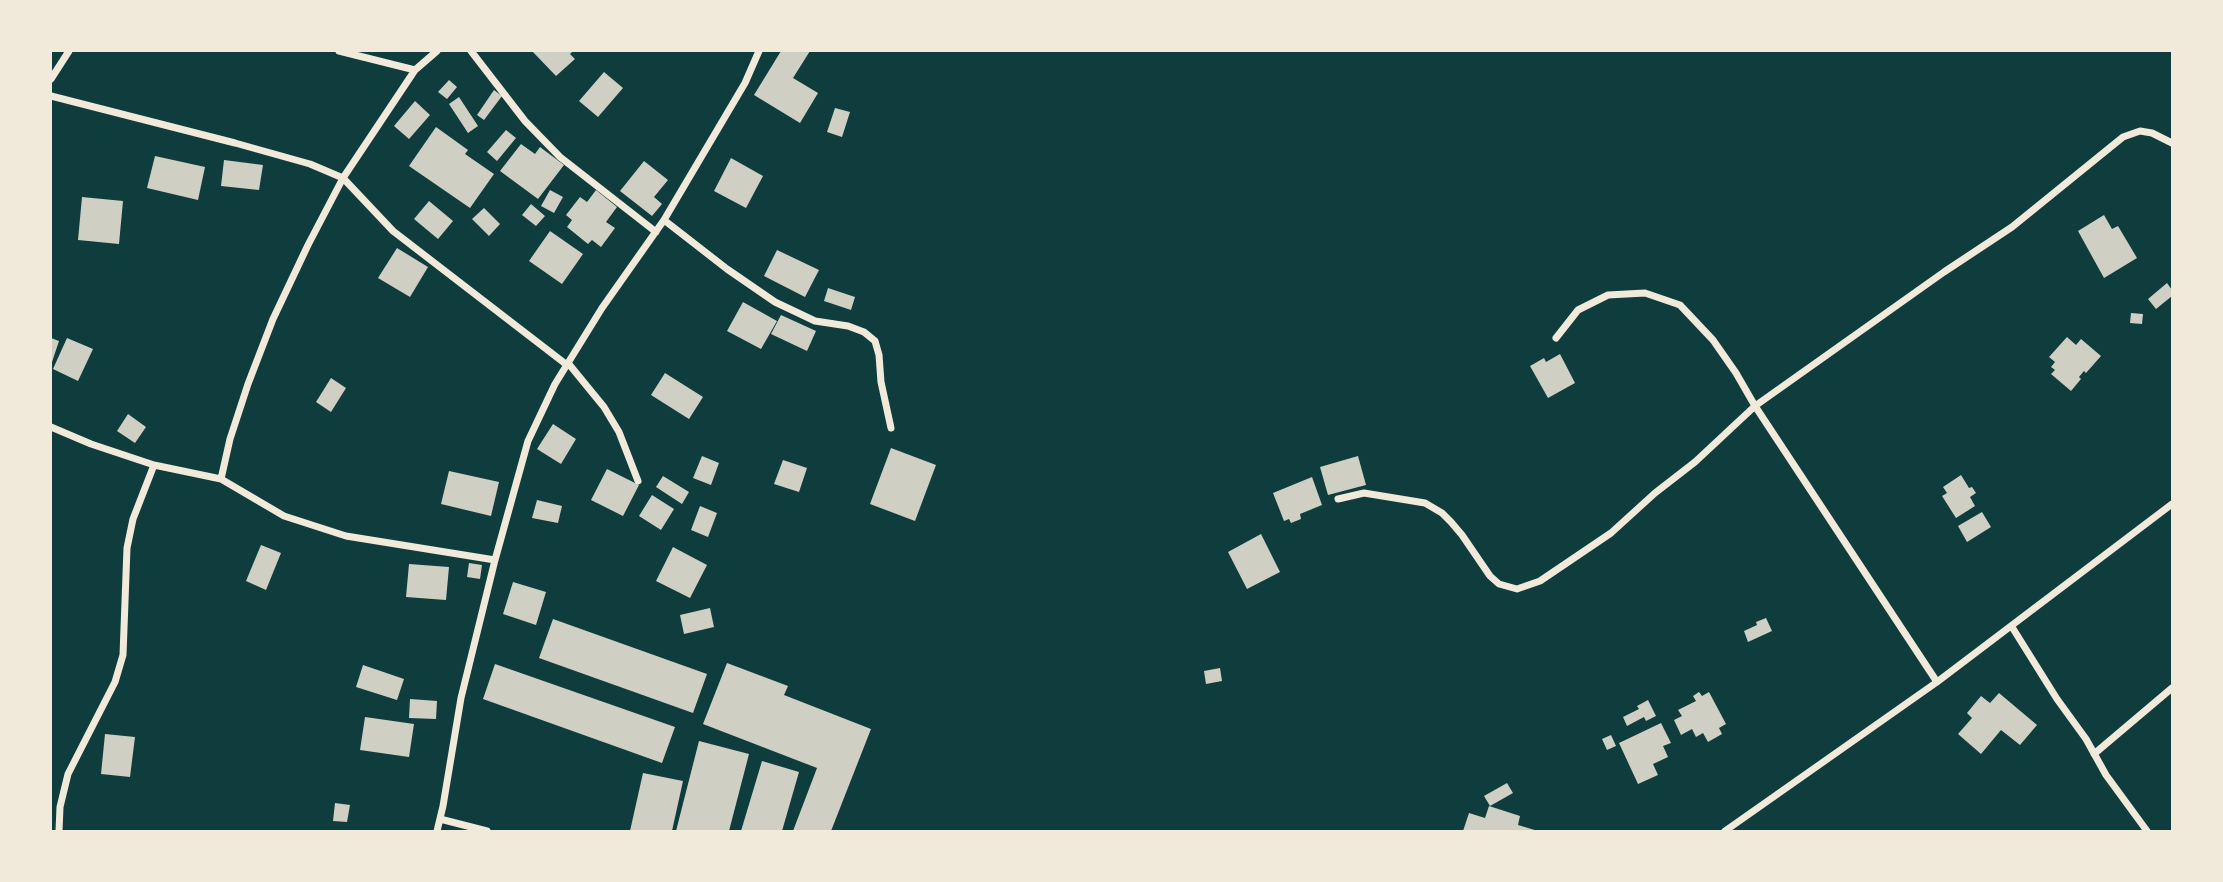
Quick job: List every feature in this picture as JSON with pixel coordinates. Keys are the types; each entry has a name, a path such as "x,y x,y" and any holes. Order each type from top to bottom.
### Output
{"street":[{"path":"51,79 69,51"},
{"path":"339,51 415,70"},
{"path":"221,479 230,439 273,319 308,245 344,178 415,70 438,51"},
{"path":"471,51 525,121 560,157 656,232"},
{"path":"437,831 461,698 528,441 555,384 602,308 664,220 746,83 759,51"},
{"path":"51,96 235,143 310,164 344,178 393,230 568,364 609,415 619,432 638,481"},
{"path":"1338,499 1364,493 1425,503 1442,513 1457,528 1490,576 1499,584 1517,589 1540,581 1611,533 1655,493 1695,462 1755,406 1944,272 2012,228 2123,137 2140,131 2151,133 2172,144"},
{"path":"664,220 775,302 815,321 848,326 864,332 876,341 891,428"},
{"path":"1556,338 1578,310 1608,295 1645,293 1680,304 1713,340 1736,373 1937,682"},
{"path":"51,427 91,444 154,465 221,479 285,516 346,536 495,560"},
{"path":"59,831 60,807 68,774 115,682 123,655 127,548 133,519 154,465"},
{"path":"1725,831 1937,682 2172,504"},
{"path":"2012,627 2106,775 2147,831"},
{"path":"2094,754 2172,688"},
{"path":"440,819 487,831"}],"building":[{"path":"532,51 573,51 570,54 575,59 556,76"},
{"path":"781,51 810,51 793,78 818,93 800,123 754,95"},
{"path":"604,72 623,88 598,117 579,101"},
{"path":"449,80 457,87 447,99 438,92"},
{"path":"494,90 502,96 484,120 477,115"},
{"path":"459,97 478,126 468,133 449,104"},
{"path":"415,101 430,115 409,139 394,126"},
{"path":"835,108 850,112 842,137 827,132"},
{"path":"436,127 468,150 465,154 494,174 470,208 409,166"},
{"path":"506,130 516,138 497,161 487,152"},
{"path":"521,144 535,154 540,147 564,165 538,199 500,171"},
{"path":"155,156 205,167 198,200 147,188"},
{"path":"731,158 763,176 746,208 714,191"},
{"path":"224,160 263,165 259,190 221,186"},
{"path":"644,161 668,180 654,197 662,204 652,216 620,191"},
{"path":"550,190 563,197 554,213 541,206"},
{"path":"596,190 617,207 606,222 615,228 601,247 592,240 588,244 567,227 572,220 566,215 580,197 587,202"},
{"path":"82,197 123,201 119,244 78,240"},
{"path":"429,201 453,221 438,239 414,219"},
{"path":"531,204 545,216 536,226 522,215"},
{"path":"484,208 500,224 489,236 472,219"},
{"path":"2104,215 2112,229 2118,226 2137,258 2104,278 2078,231"},
{"path":"550,231 583,254 562,284 529,261"},
{"path":"397,248 428,267 410,297 378,278"},
{"path":"777,250 819,270 805,297 764,276"},
{"path":"2167,283 2172,290 2172,296 2156,309 2148,299"},
{"path":"828,288 855,297 851,310 824,301"},
{"path":"743,302 777,321 761,349 727,331"},
{"path":"2131,313 2143,314 2142,324 2130,323"},
{"path":"781,315 816,331 807,351 771,334"},
{"path":"2067,337 2076,345 2081,339 2101,356 2086,373 2084,371 2071,391 2051,374 2055,370 2051,367 2055,362 2049,357"},
{"path":"51,338 59,341 51,365"},
{"path":"67,338 93,349 78,381 53,369"},
{"path":"1560,354 1575,383 1548,398 1530,366 1544,358 1546,362"},
{"path":"665,373 703,397 689,419 651,395"},
{"path":"331,378 346,388 331,412 316,402"},
{"path":"128,414 146,427 135,443 117,431"},
{"path":"553,424 576,439 561,464 537,449"},
{"path":"891,448 936,465 915,521 870,504"},
{"path":"702,456 719,463 711,485 693,478"},
{"path":"1358,456 1366,485 1328,495 1320,467"},
{"path":"783,460 807,468 799,492 774,484"},
{"path":"607,469 639,485 623,516 591,500"},
{"path":"449,471 499,482 491,516 441,504"},
{"path":"1961,475 1969,488 1972,487 1976,493 1970,497 1975,506 1956,518 1942,496 1947,493 1943,487"},
{"path":"663,476 689,492 682,504 656,487"},
{"path":"1312,477 1322,505 1300,514 1301,519 1291,523 1289,519 1284,521 1273,493"},
{"path":"652,495 674,509 661,530 639,516"},
{"path":"537,500 562,506 558,523 532,518"},
{"path":"700,506 717,513 708,537 691,530"},
{"path":"1982,512 1991,527 1967,542 1958,526"},
{"path":"1261,534 1280,572 1247,589 1228,552"},
{"path":"261,545 281,553 266,590 246,581"},
{"path":"673,547 707,565 690,598 656,581"},
{"path":"469,563 482,565 480,579 467,577"},
{"path":"409,564 449,567 446,600 406,597"},
{"path":"513,582 546,592 536,625 503,614"},
{"path":"710,608 714,627 684,634 680,615"},
{"path":"1766,618 1772,631 1748,642 1744,631"},
{"path":"553,619 707,674 693,713 539,658"},
{"path":"727,663 788,686 784,695 871,729 831,831 793,831 817,768 703,724"},
{"path":"495,664 675,727 662,763 483,699"},
{"path":"363,665 404,679 397,700 356,687"},
{"path":"1220,668 1222,681 1206,684 1204,671"},
{"path":"1699,692 1702,696 1709,692 1726,724 1719,728 1722,734 1708,742 1703,733 1696,737 1692,729 1681,735 1674,720 1682,716 1678,710 1696,701 1693,696"},
{"path":"1999,693 2037,725 2020,745 2001,730 1981,754 1958,734 1972,718 1967,713 1981,696 1990,703"},
{"path":"410,699 437,701 436,719 409,718"},
{"path":"1648,700 1656,716 1646,721 1644,717 1627,726 1623,717 1639,709 1637,706"},
{"path":"365,717 414,724 409,757 360,750"},
{"path":"1661,723 1671,743 1663,746 1668,757 1653,764 1658,775 1638,784 1619,743"},
{"path":"105,734 135,737 130,777 101,774"},
{"path":"1611,735 1616,746 1607,750 1602,739"},
{"path":"699,741 749,754 729,831 676,831"},
{"path":"762,761 799,772 782,831 741,831"},
{"path":"643,773 683,781 672,831 630,831"},
{"path":"1507,783 1513,793 1490,806 1484,796"},
{"path":"335,803 350,805 347,822 333,821"},
{"path":"1489,806 1520,816 1518,825 1538,831 1463,831 1469,813 1485,818"}]}
